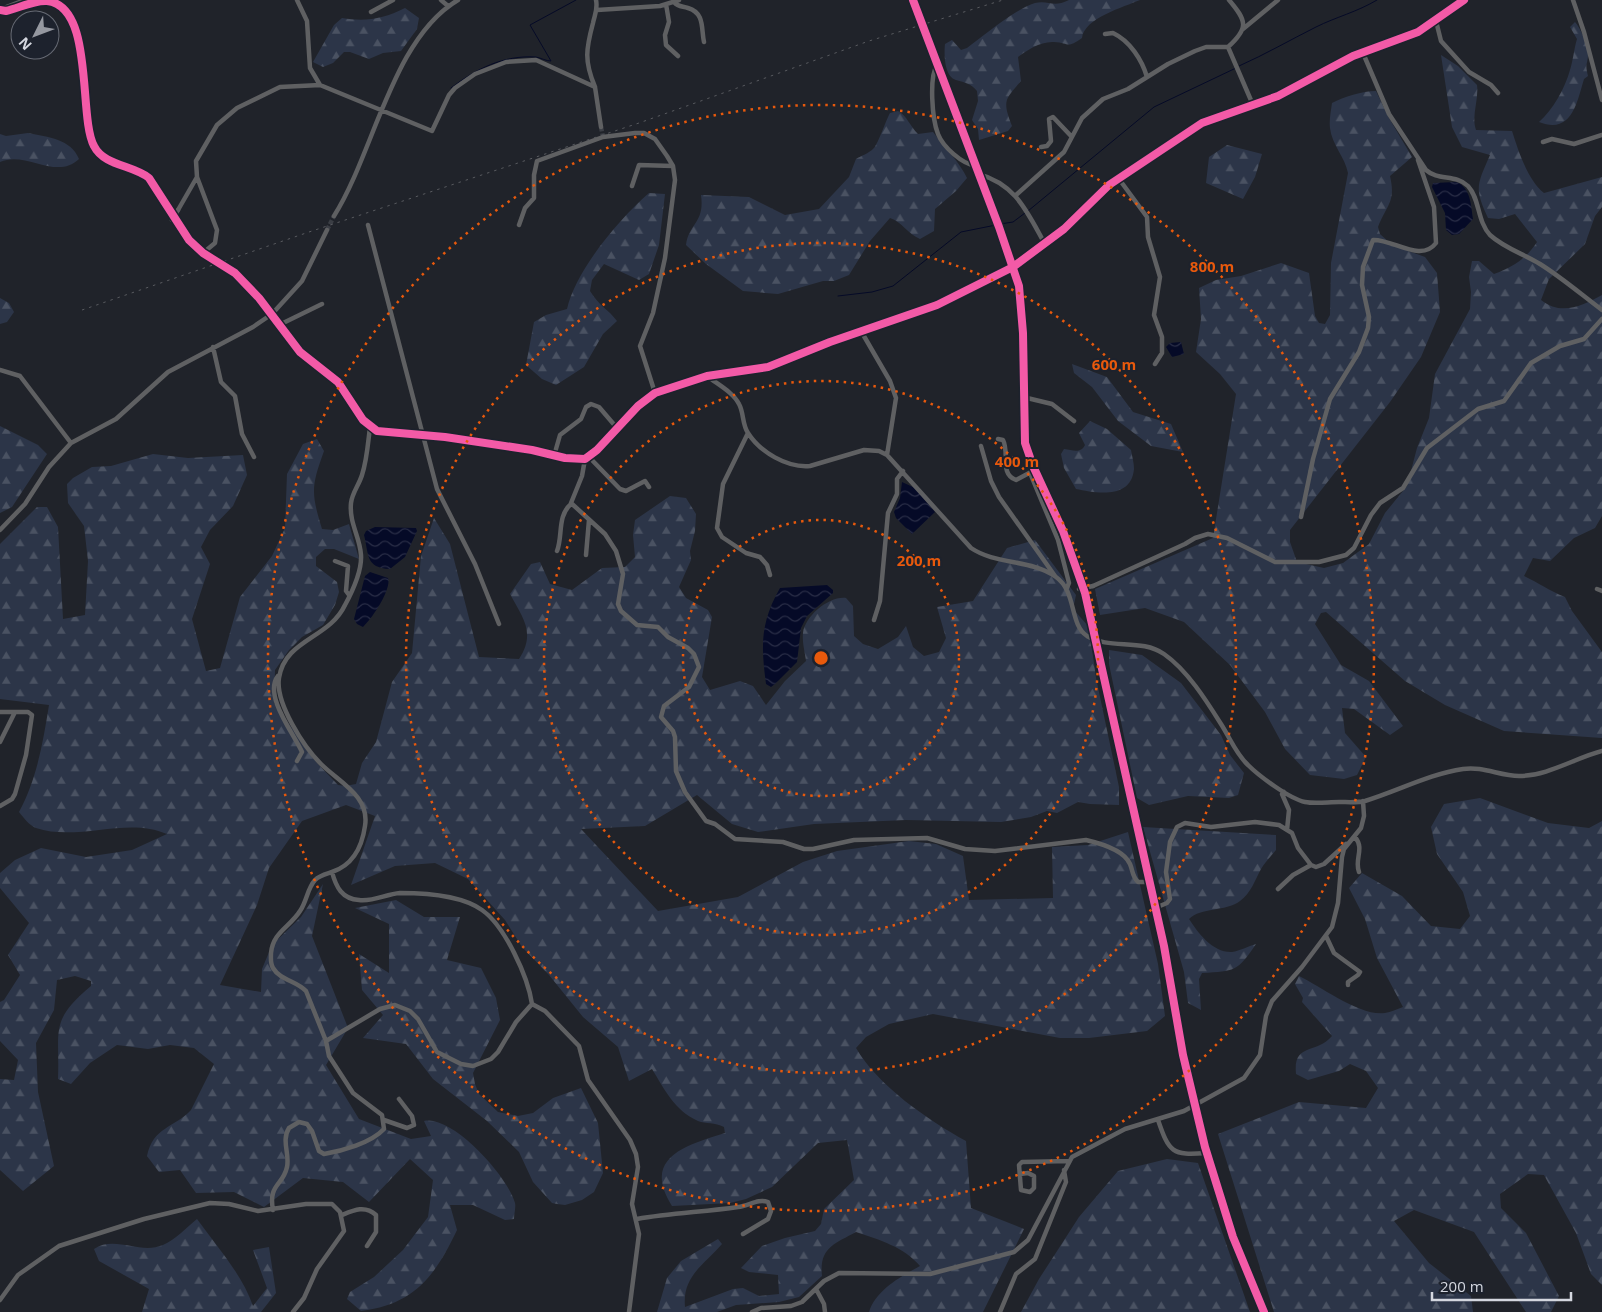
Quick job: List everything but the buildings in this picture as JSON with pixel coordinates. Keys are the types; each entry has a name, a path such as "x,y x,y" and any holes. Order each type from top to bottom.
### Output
{"street":[{"path":"0,10 25,0"},
{"path":"297,0 307,21 310,68 320,85"},
{"path":"371,12 393,0"},
{"path":"441,0 448,6"},
{"path":"334,216 351,186 409,54 432,22 448,6 458,0"},
{"path":"596,0 597,10 586,54 588,68 595,87 601,127"},
{"path":"597,10 666,4 679,0"},
{"path":"913,0 1013,267 1022,311 1025,443 1032,471 1062,550 1069,583 1068,590"},
{"path":"1016,195 1064,152 1082,118 1103,99 1128,89 1195,50 1206,47 1228,47 1242,34 1243,29 1239,12 1229,0"},
{"path":"1243,29 1278,0"},
{"path":"558,551 561,541 562,522 582,476 587,458 638,406 655,393 707,376 768,368 861,331 937,305 1013,267 1064,229 1109,185 1202,123 1278,96 1330,67 1405,38 1436,21 1464,0"},
{"path":"1573,0 1584,32 1602,100"},
{"path":"0,10 6,11 45,1 60,6 68,13 84,70 90,135 94,148 104,157 142,173 149,178 189,240 203,253 235,274 272,314 300,352 328,373 342,387 370,427 377,431 513,447 577,460 587,458"},
{"path":"674,2 677,6 693,10 699,16 703,26 704,42"},
{"path":"666,4 669,22 665,35 666,45 678,56"},
{"path":"1436,21 1440,41 1469,72 1491,85 1498,93"},
{"path":"1105,34 1113,33 1126,42 1143,64 1147,77"},
{"path":"1228,47 1253,105"},
{"path":"1363,53 1389,114 1418,160 1430,174 1456,179 1467,185 1472,193 1484,226 1497,241 1541,264 1602,310"},
{"path":"203,253 214,243 217,230 197,177 197,156 217,125 228,114 274,89 320,85 432,131 449,95 455,88 475,74 506,62 536,60 595,87"},
{"path":"937,65 932,76 938,134 960,159 976,166"},
{"path":"1041,147 1047,146 1051,141 1049,119 1053,117 1072,136"},
{"path":"519,225 525,208 534,198 535,164 541,159 603,137 644,133 655,139 673,166 674,184 666,258 653,313 640,346 655,393"},
{"path":"1543,142 1552,139 1574,144 1602,136"},
{"path":"1301,517 1313,458 1330,399 1359,352 1368,328 1369,316 1362,285 1368,250 1373,240 1384,239 1417,251 1429,250 1436,243 1434,207 1418,160"},
{"path":"632,186 639,165 673,166"},
{"path":"978,174 999,182 1016,195 1045,244"},
{"path":"172,220 197,177"},
{"path":"1119,179 1147,217 1148,237 1160,277 1154,315 1162,337 1162,353 1155,364"},
{"path":"368,225 437,489 475,564 499,624"},
{"path":"0,530 25,504 49,467 71,443 116,419 161,377 213,347 254,327 272,314 302,281 327,230"},
{"path":"279,325 322,304"},
{"path":"1068,590 1093,586 1195,538 1208,534 1232,540 1275,562 1319,562 1346,555 1354,548 1371,515 1380,503 1403,488 1427,448 1478,409 1504,401 1531,363 1560,346 1584,339 1602,319"},
{"path":"861,331 890,380 896,398 887,455"},
{"path":"213,347 221,382 235,396 242,434 254,457"},
{"path":"0,370 20,376 71,443"},
{"path":"707,376 738,403 748,433 776,458 797,466 810,466 870,449 887,455 975,551 988,556 1022,562 1055,576"},
{"path":"1023,397 1052,404 1074,421"},
{"path":"554,456 560,435 581,419 588,405 593,404 598,407 617,428"},
{"path":"273,1210 272,1192 287,1169 286,1140 289,1128 299,1122 307,1124 312,1130 319,1151 324,1154 339,1151 374,1137 384,1129 384,1120 377,1110 352,1093 329,1056 326,1041 306,991 274,970 271,966 271,951 274,940 279,932 300,911 313,883 322,875 332,872 350,861 360,845 366,823 362,804 352,790 318,761 295,726 281,700 280,676 282,663 292,652 337,619 360,566 361,553 354,534 351,504 364,468 370,427"},
{"path":"748,433 743,440 737,459 723,484 717,528 722,537 746,553 760,557 767,565 770,575"},
{"path":"998,439 1003,440 1005,444 1008,476 1016,480 1032,471"},
{"path":"982,446 991,481 999,497 1055,576 1068,590 1081,630 1096,640 1138,645 1163,653 1187,676 1247,765 1284,792 1304,802 1363,801 1462,769 1483,769 1511,775 1543,772 1602,751"},
{"path":"587,458 620,489 626,490 645,481 649,487"},
{"path":"874,620 880,601 888,513 897,494 897,480 903,471"},
{"path":"1032,471 1075,562 1096,640 1155,908 1193,1099 1206,1152 1233,1237 1264,1312"},
{"path":"571,504 605,534 620,560 623,574 618,604 621,611 637,625 658,627 668,637 688,648 696,658 699,668 689,687 664,706 661,717 673,731 675,737 676,771 685,792 706,821 715,824 727,835 744,841 783,842 804,849 854,840 906,837 927,838 965,849 995,851 1086,840 1113,849 1130,862 1132,875 1138,882 1148,882"},
{"path":"586,555 589,520"},
{"path":"335,561 348,566 346,591 349,595"},
{"path":"280,676 276,677 276,696 285,722 302,752 297,761"},
{"path":"0,712 31,713 31,723 16,794 12,799 0,806"},
{"path":"0,742 15,712"},
{"path":"1284,792 1282,794 1290,810 1288,830"},
{"path":"1278,889 1293,874 1311,865 1320,867 1355,837 1363,822 1363,801"},
{"path":"1155,908 1167,903 1170,899 1166,872 1170,842 1179,826 1185,823 1195,823 1211,827 1255,822 1280,825 1288,830 1311,865"},
{"path":"1355,837 1361,848 1357,866 1359,872"},
{"path":"752,1312 761,1308 791,1306 802,1302 828,1278 839,1273 930,1274 1014,1252 1028,1240 1069,1160 1079,1152 1125,1129 1184,1111 1244,1078 1260,1055 1266,1016 1272,1001 1326,936 1332,926 1336,912 1342,858 1348,844"},
{"path":"326,1041 380,1009 395,1004 410,1011 418,1019 437,1052 461,1064 473,1066 490,1059 498,1052 516,1022 532,1004 530,990 518,963 497,925 484,911 463,902 440,896 400,893 358,900 344,896 332,872"},
{"path":"1326,936 1334,953 1360,972 1348,982 1348,985"},
{"path":"532,1004 545,1011 579,1046 588,1080 633,1146 638,1162 633,1199 639,1234 629,1312"},
{"path":"384,1120 406,1128 414,1125 412,1116 399,1100"},
{"path":"1158,1120 1170,1149 1179,1154 1206,1152"},
{"path":"1020,1174 1028,1173 1034,1176 1033,1190 1024,1192 1021,1190 1019,1165 1022,1162 1069,1160"},
{"path":"1000,1312 1016,1274 1035,1259 1066,1182 1064,1170"},
{"path":"637,1219 692,1210 738,1207 758,1201 768,1202 771,1211 768,1218 743,1234"},
{"path":"0,1300 21,1273 59,1246 73,1240 210,1203 229,1204 253,1211 273,1210 322,1202 334,1206 342,1215 345,1227 342,1236 317,1269 304,1298 293,1312"},
{"path":"342,1215 362,1208 372,1211 376,1215 376,1232 367,1246"},
{"path":"816,1289 826,1312"}],"green space":[{"path":"1069,0 1140,0 1097,19 1084,31 1082,38 1073,43 1049,42 1039,44 1018,57 1021,81 1011,92 1006,105 1012,126 1008,131 979,140 978,129 972,120 978,101 977,91 970,85 952,78 949,74 945,59 945,44 952,40 961,50 967,48 1019,10 1040,2 1055,4"},
{"path":"405,8 419,18 417,29 401,51 383,53 369,59 350,52 344,52 333,63 323,67 313,62 334,25 342,18 374,19"},
{"path":"1575,22 1582,33 1587,47 1586,67 1588,76 1584,79 1579,97 1566,120 1559,124 1550,125 1539,122 1554,105 1568,77 1577,39 1570,27"},
{"path":"1441,55 1458,66 1477,85 1474,119 1476,130 1512,131 1528,173 1538,188 1544,193 1602,177 1602,207 1595,216 1585,244 1549,279 1541,300 1556,308 1572,308 1602,295 1602,516 1595,528 1574,538 1550,561 1533,558 1524,576 1565,597 1572,611 1602,652 1602,738 1504,731 1445,705 1405,681 1326,612 1321,613 1315,624 1341,665 1369,681 1403,726 1390,735 1354,709 1342,708 1345,733 1366,757 1357,775 1344,779 1310,775 1285,749 1265,712 1230,665 1184,622 1145,608 1100,615 1095,589 1213,538 1236,394 1220,374 1196,352 1201,319 1199,288 1216,280 1241,276 1281,263 1309,273 1315,316 1319,323 1325,324 1330,315 1331,263 1348,173 1331,134 1332,103 1371,91 1376,91 1389,118 1412,157 1390,176 1392,192 1390,203 1378,227 1380,234 1392,245 1425,257 1437,273 1440,312 1421,357 1390,402 1290,530 1290,542 1297,562 1324,568 1343,563 1369,544 1385,513 1407,486 1417,448 1429,418 1435,374 1470,309 1471,292 1469,277 1472,261 1479,261 1494,274 1518,262 1537,242 1515,214 1499,219 1488,218 1479,193 1479,186 1482,173 1490,155 1462,147 1452,127"},
{"path":"898,111 918,134 933,132 967,178 956,191 935,209 934,231 920,239 890,218 870,241 849,275 834,281 823,281 778,294 743,291 706,264 686,245 690,232 701,212 701,195 749,197 785,215 819,209 849,177 856,159 875,147 890,113"},
{"path":"28,133 65,143 75,152 79,159 70,165 61,167 10,159 0,162 0,134 6,136"},
{"path":"1227,145 1262,154 1255,177 1243,199 1206,183 1209,157"},
{"path":"649,193 665,194 659,245 649,274 639,280 604,264 592,280 590,291 617,321 603,334 584,367 556,385 542,379 526,365 534,322 546,315 567,309 579,278 600,246"},
{"path":"0,298 9,303 14,312 7,322 0,324"},
{"path":"1072,364 1107,377 1133,412 1171,424 1183,452 1151,446 1118,421 1092,387 1074,373"},
{"path":"1090,421 1107,429 1131,450 1134,469 1131,479 1120,490 1102,493 1076,489 1064,468 1061,454 1064,449 1076,451 1083,448 1085,445 1079,433"},
{"path":"0,426 38,445 47,454 12,507 0,513"},
{"path":"317,439 324,451 314,490 314,498 322,529 333,530 349,524 359,559 334,549 325,549 316,557 316,566 337,582 339,592 335,605 323,625 302,637 289,650 275,670 274,703 317,763 338,785 345,786 356,784 362,763 376,742 392,682 412,653 421,556 434,518 450,544 479,657 519,659 527,641 527,633 523,618 510,594 531,564 540,562 550,584 572,590 602,568 625,567 635,557 633,535 635,520 670,496 686,498 696,514 695,531 690,551 691,560 679,587 686,598 708,610 712,617 702,677 710,690 740,681 753,686 766,705 785,681 806,661 803,640 805,627 813,614 825,604 839,598 846,598 853,606 854,636 863,644 878,649 898,637 906,626 913,647 924,656 939,652 946,638 937,607 973,601 1007,548 1035,540 1076,595 1073,609 1089,627 1096,678 1119,787 1119,805 1078,802 1057,813 1047,811 1031,817 1001,822 906,820 814,824 758,832 732,824 697,795 645,826 581,829 658,911 738,897 803,862 837,851 909,841 936,844 963,856 969,900 1053,898 1052,847 1088,845 1128,832 1158,964 1165,1016 1147,1031 1089,1038 1060,1038 933,1014 889,1024 866,1037 856,1048 865,1062 890,1089 936,1123 966,1141 971,1208 1024,1229 983,1312 869,1312 872,1304 883,1291 920,1266 914,1259 899,1249 883,1241 856,1232 830,1248 823,1259 822,1276 799,1297 779,1302 736,1305 717,1312 657,1312 667,1278 681,1261 718,1239 722,1244 696,1272 687,1287 685,1307 733,1289 743,1288 759,1296 779,1294 778,1275 749,1272 741,1268 762,1246 815,1231 821,1224 824,1209 854,1180 847,1140 818,1143 772,1187 746,1199 730,1203 672,1206 664,1189 662,1176 665,1165 683,1148 725,1133 724,1127 698,1121 683,1111 671,1099 652,1069 629,1081 618,1047 583,1017 549,975 522,947 505,920 468,879 435,863 395,866 351,885 375,816 346,805 302,821 269,868 257,905 220,985 261,992 262,969 272,945 301,917 323,884 312,936 348,1028 326,1065 359,1119 411,1139 431,1136 424,1121 436,1122 464,1137 502,1178 515,1205 514,1219 505,1220 473,1205 450,1205 457,1230 431,1274 421,1285 396,1302 361,1311 347,1299 350,1292 374,1277 403,1250 428,1217 433,1180 410,1159 369,1202 343,1182 303,1178 264,1207 234,1192 196,1193 180,1170 159,1172 147,1156 150,1146 159,1133 191,1110 214,1064 194,1048 170,1045 148,1049 117,1045 90,1063 71,1084 58,1079 58,1037 63,1018 68,1008 91,986 91,981 75,976 57,980 54,1010 36,1043 38,1092 54,1166 23,1191 0,1170 0,1079 14,1080 18,1060 0,1041 0,1002 4,1000 20,975 8,955 29,923 0,888 0,873 15,860 41,848 86,857 132,850 167,834 152,829 136,827 52,832 34,827 19,812 35,773 49,705 0,699 0,544 37,507 47,507 58,527 63,619 85,615 88,561 84,526 68,503 67,484 73,478 92,467 111,466 153,454 188,458 243,455 247,475 233,506 210,530 201,547 210,564 192,619 206,671 220,668 240,597 272,556 285,528 287,474 303,444"},
{"path":"1109,650 1142,655 1181,683 1221,735 1230,755 1244,773 1238,795 1229,798 1188,796 1149,805 1137,798 1109,664"},
{"path":"1480,798 1548,823 1589,828 1602,821 1602,1285 1591,1274 1576,1233 1544,1175 1528,1174 1500,1194 1501,1208 1526,1233 1559,1296 1551,1312 1526,1312 1474,1232 1414,1210 1394,1221 1429,1263 1471,1296 1473,1312 1274,1312 1218,1134 1299,1102 1366,1108 1378,1088 1366,1071 1350,1064 1339,1071 1308,1080 1296,1074 1298,1057 1307,1050 1326,1042 1332,1036 1302,1002 1303,998 1295,984 1299,976 1353,1006 1375,1013 1387,1013 1403,1007 1377,958 1365,919 1349,888 1362,873 1402,896 1431,926 1460,929 1470,916 1463,892 1437,854 1431,827 1444,804"},
{"path":"1143,827 1276,835 1276,850 1263,866 1244,898 1227,907 1200,913 1189,919 1212,946 1219,949 1232,952 1256,944 1244,960 1234,968 1222,972 1202,973 1199,979 1201,1010 1188,1003 1184,972"},
{"path":"396,900 424,917 460,917 447,960 481,968 496,998 500,1020 473,1073 479,1094 498,1112 518,1116 533,1113 553,1098 581,1088 598,1123 603,1173 594,1192 582,1200 565,1205 552,1203 533,1182 519,1152 487,1121 433,1079 406,1044 363,1038 383,1015 362,990 359,954 389,973 389,924 355,908"},
{"path":"1167,1159 1198,1163 1250,1312 1021,1312 1039,1279 1079,1217 1118,1171"},
{"path":"197,1219 236,1272 253,1306 267,1288 253,1250 269,1247 276,1293 261,1312 142,1312 149,1289 99,1261 94,1249 110,1244 145,1248 163,1245 176,1237"}],"water":[{"path":"1456,182 1461,184 1467,192 1471,203 1473,219 1459,234 1452,235 1446,230 1445,213 1432,187 1433,183"},
{"path":"1181,342 1184,354 1172,357 1166,347 1170,343"},
{"path":"902,482 915,488 935,512 912,534 896,518 894,512 900,498"},
{"path":"375,527 416,528 417,531 405,557 390,569 376,566 369,559 364,535 366,531"},
{"path":"370,572 388,578 388,583 380,604 363,627 357,624 354,619 365,576"},
{"path":"827,585 833,590 833,593 807,616 801,628 797,662 771,687 766,684 763,658 765,624 780,588"}],"waterway":[{"path":"451,88 480,69 512,58 536,57 551,61 530,25 576,0"},
{"path":"1239,66 1316,27 1377,0"},
{"path":"1028,211 1154,107 1236,68"},
{"path":"1000,224 1013,222 1025,213"},
{"path":"838,296 872,292 893,286 961,232 996,225"}],"tunnel":[{"path":"601,127 603,137"},
{"path":"327,230 334,216"}],"railway":[{"path":"82,310 309,232 639,123 869,41 1003,0"}],"cycle path":[{"path":"913,0 999,227 1019,286 1023,333 1025,443 1033,466 1063,531 1085,593 1164,946 1183,1055 1205,1147 1233,1237 1264,1312"},
{"path":"0,10 6,11 42,1 62,7 72,22 79,41 89,132 94,146 99,153 105,158 149,178 189,240 203,253 235,273 259,298 300,352 338,382 363,420 377,431 445,437 532,450 565,458 585,459 597,450 638,406 655,393 707,376 768,367 830,342 937,305 1013,267 1064,229 1109,185 1202,123 1278,96 1353,56 1418,32 1464,0"}]}
